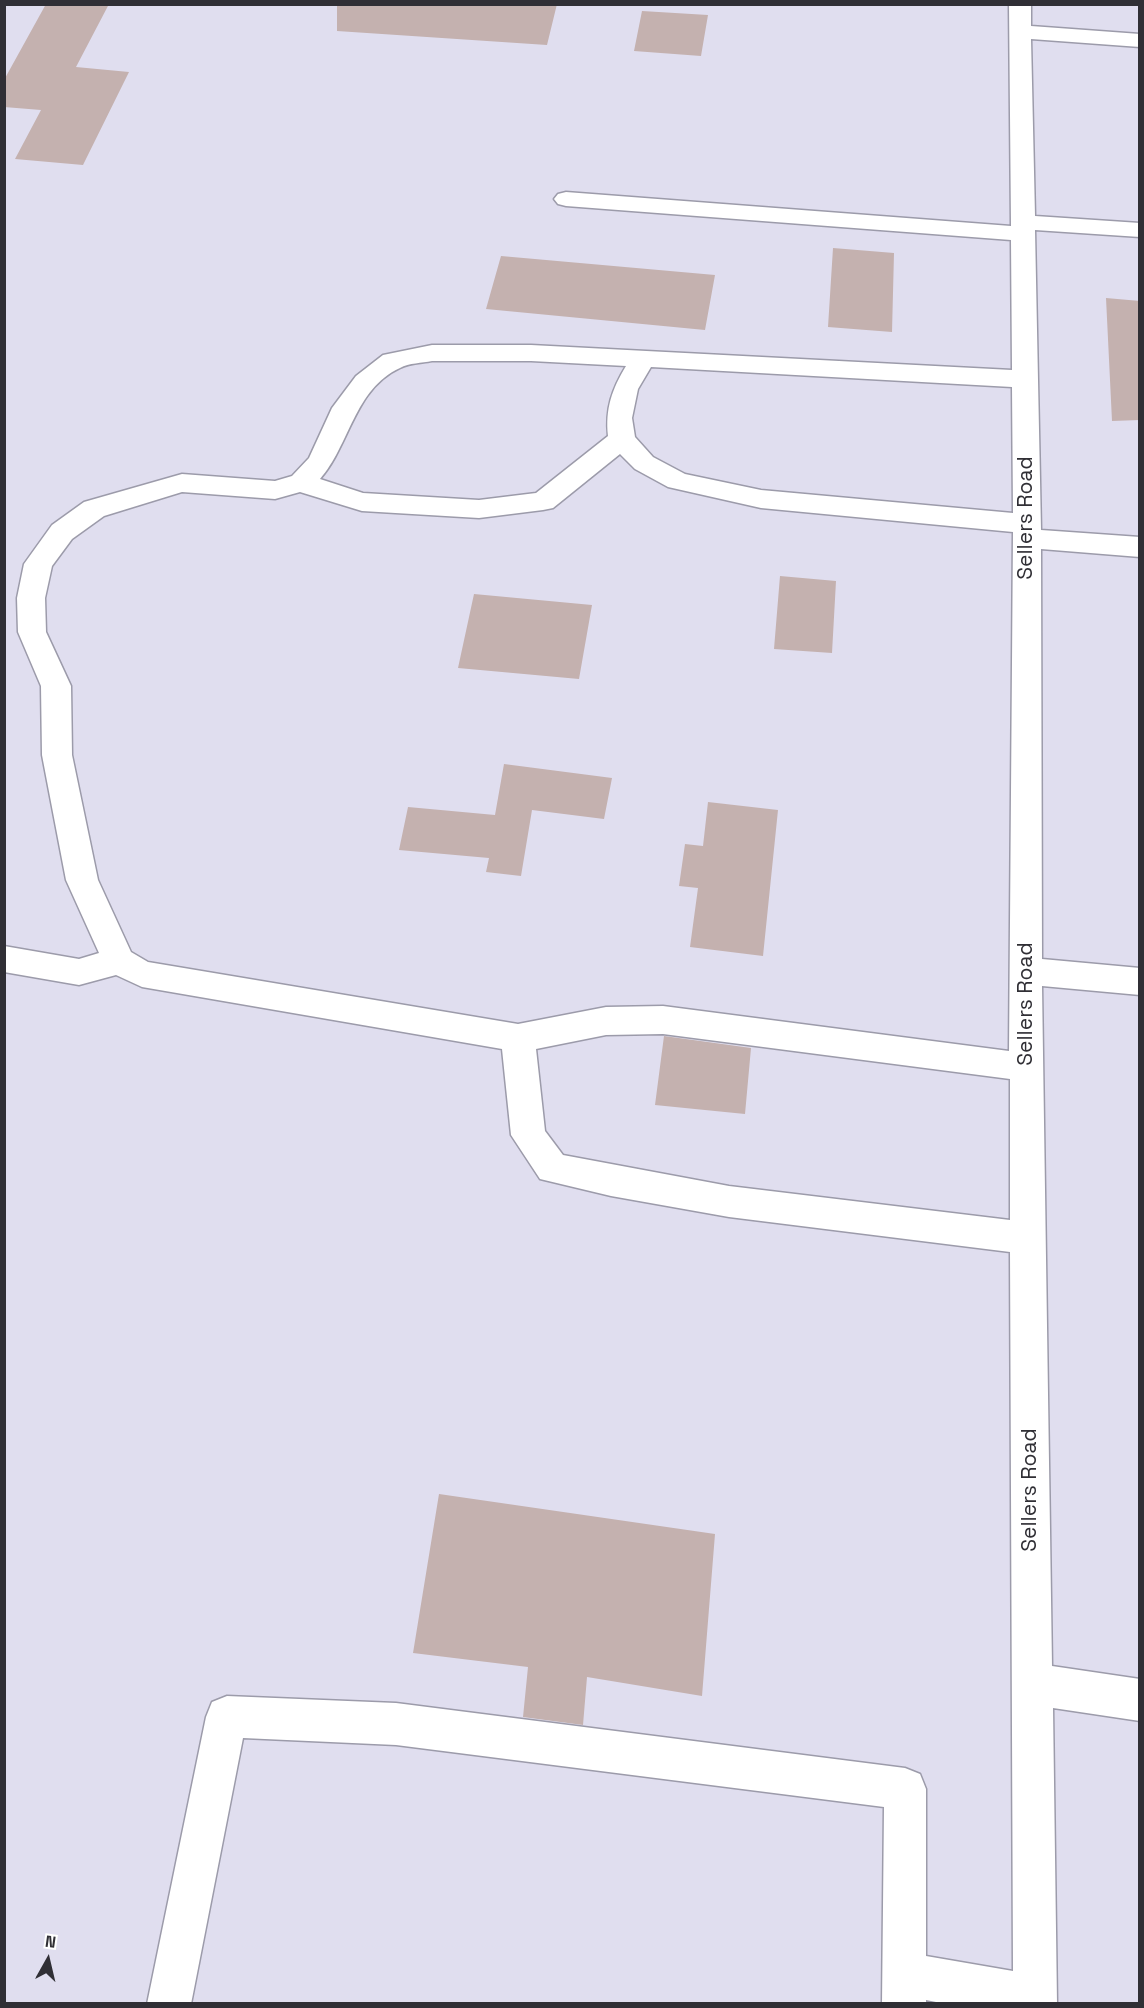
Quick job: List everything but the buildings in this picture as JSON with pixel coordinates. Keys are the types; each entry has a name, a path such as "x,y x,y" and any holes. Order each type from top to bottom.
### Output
{"street":[{"path":"1020,18 1140,41"},
{"name":"Sellers Road","path":"1020,18 1025,379 1026,1067 1035,2000"},
{"path":"566,199 1023,228 1140,230"},
{"path":"301,483 320,462 345,408 365,382 392,361 432,353 531,353 1025,379"},
{"path":"643,359 625,389 619,418 622,439 644,463 677,481 761,499 1140,547"},
{"path":"622,439 543,501 479,509 362,502 301,483 275,490 182,483 141,493 94,509 62,532 38,564 31,598 32,632 56,686 57,755 82,880 119,961 142,974 518,1038 606,1021 663,1020 1026,1067"},
{"path":"4,959 79,972 119,961"},
{"path":"1026,971 1140,982"},
{"path":"518,1038 528,1135 552,1168 625,1185 789,1211 1028,1238"},
{"path":"1032,1684 1140,1700"},
{"path":"169,2004 227,1717 396,1724 905,1789 905,1989 1035,2000"}]}
